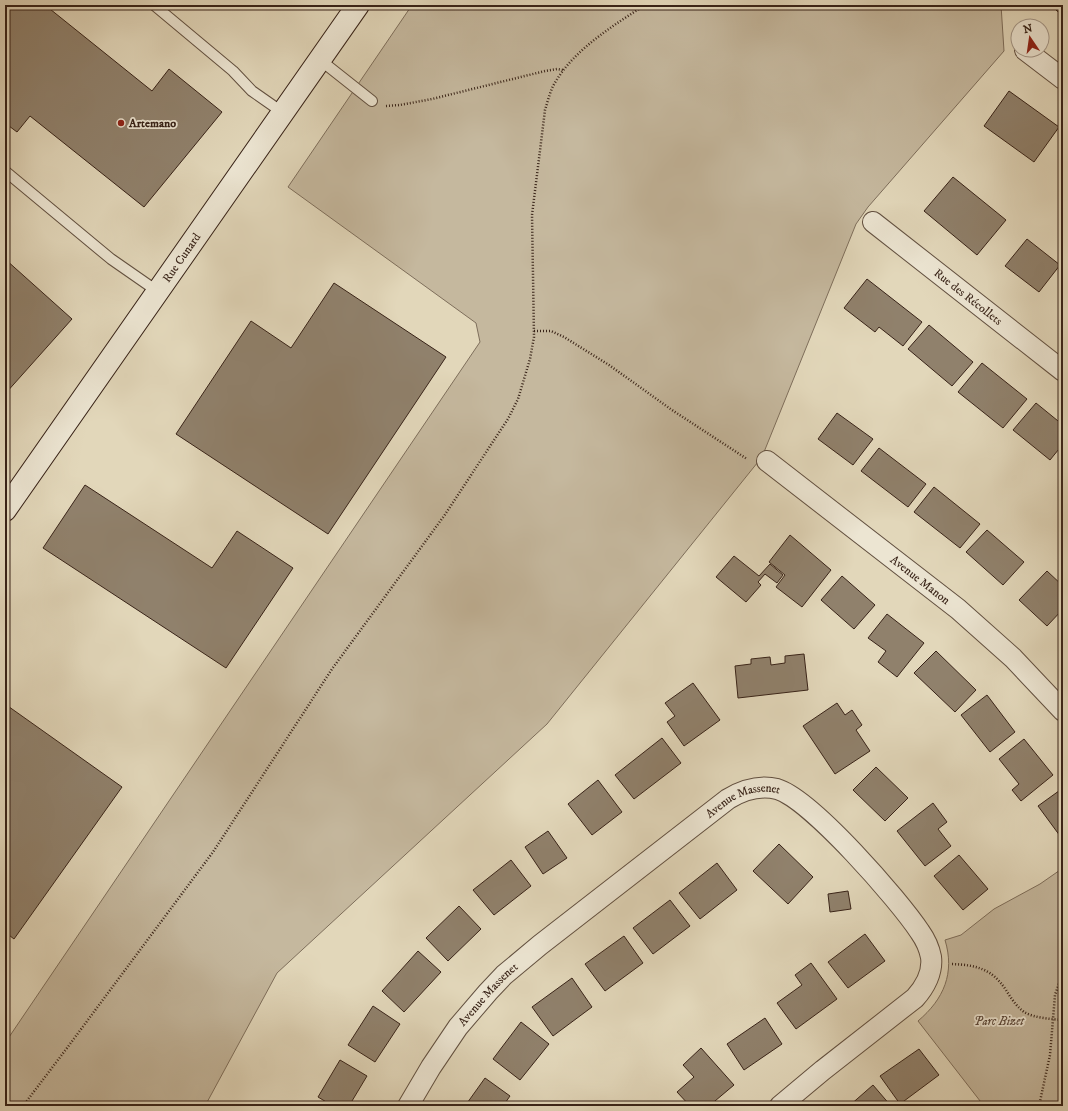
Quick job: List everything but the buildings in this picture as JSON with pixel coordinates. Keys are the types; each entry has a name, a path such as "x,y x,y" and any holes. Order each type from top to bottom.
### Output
{"street":[{"name":"Rue Cunard","path":"7,502 358,5"},
{"path":"1035,58 1063,79"},
{"name":"Rue des Récollets","path":"873,222 1063,372"},
{"name":"Avenue Manon","path":"767,460 958,610 1013,658 1063,710"},
{"name":"Avenue Massenet","path":"408,1106 431,1067 458,1027 488,992 516,965 728,799 744,791 760,788 777,789 793,797 823,822 840,839 890,893 915,925 929,949 931,963 928,976 921,991 915,998 823,1070 780,1106"}],"lane":[{"path":"154,5 233,71 252,91 282,112"},
{"path":"319,59 372,101"},
{"path":"5,171 111,259 157,291"}],"path":[{"path":"23,1106 68,1048 213,852 332,669 444,516 508,418 518,399 530,359 534,331 532,215 535,178 545,110 549,96 555,82 564,70 588,46 629,15 645,5"},
{"path":"372,101 386,106 400,105 432,99 545,71 557,69 564,70"},
{"path":"534,331 551,331 564,337 609,365 672,410 748,460"},
{"path":"949,964 981,968 992,974 1000,981 1014,1003 1022,1011 1028,1014 1063,1020"},
{"path":"1039,1106 1050,1054 1055,995 1063,972"}],"green space":[{"path":"412,5 1001,5 1004,51 868,207 856,224 762,457 547,724 277,973 205,1106 5,1106 5,1043 480,342 476,323 288,187"},
{"name":"Parc Bizet","path":"1063,868 1063,1106 984,1106 918,1021 935,1004 945,985 949,963 945,940 961,935 994,909 1040,884"}],"place":[{"name":"Artemano","path":"121,123"}]}
